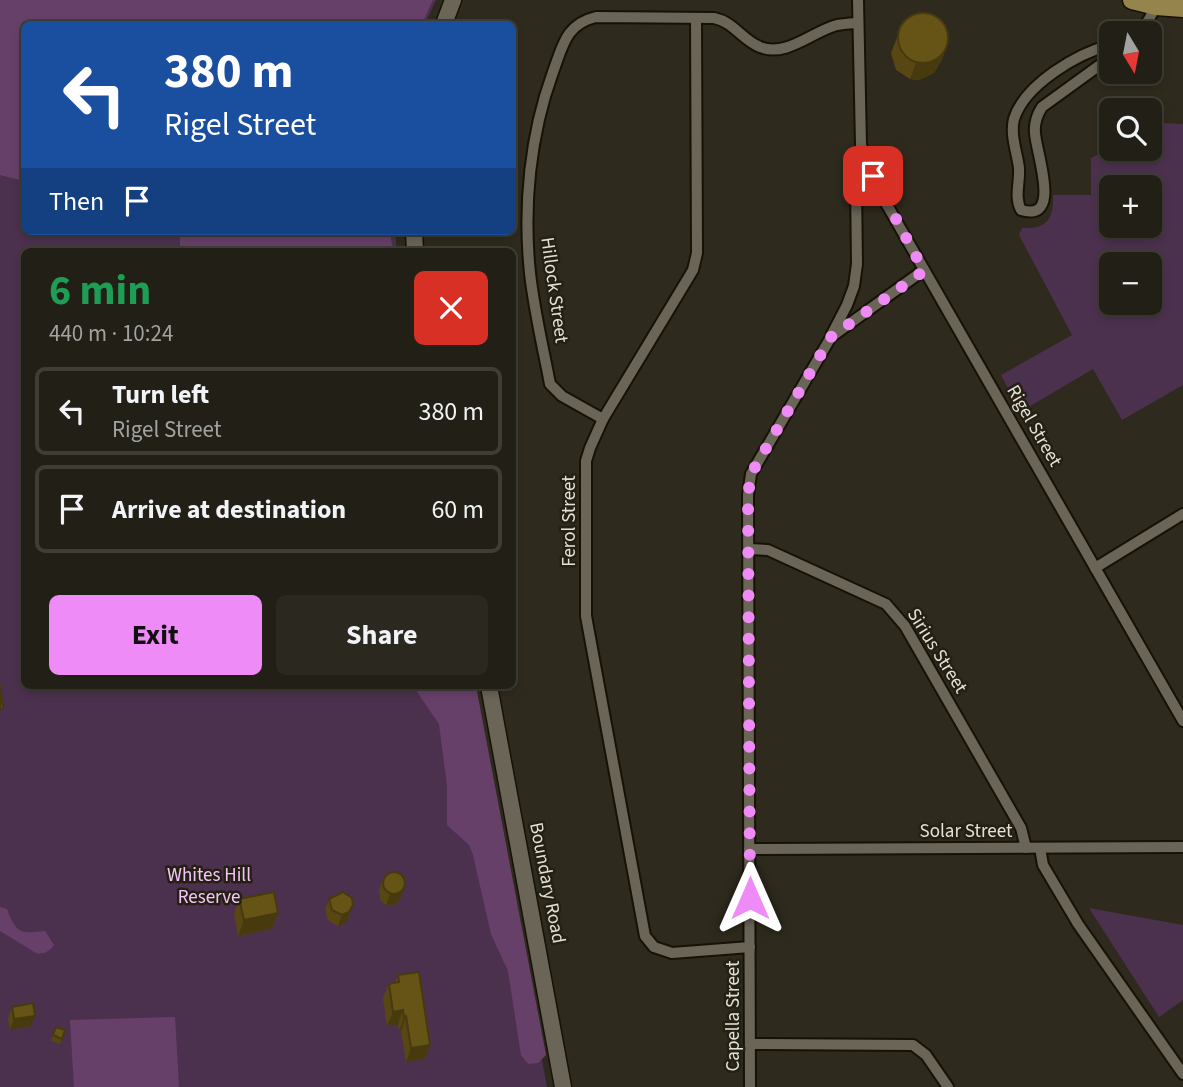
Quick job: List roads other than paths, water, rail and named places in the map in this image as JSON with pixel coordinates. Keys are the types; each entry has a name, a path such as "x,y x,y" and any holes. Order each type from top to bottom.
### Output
{"main road":[{"path":"445,21 453,0"},
{"path":"1132,0 1156,6 1183,8"},
{"name":"Boundary Road","path":"490,689 563,1087"}],"street":[{"name":"Capella Street","path":"750,1087 748,495 751,474 831,337 854,286 857,264 856,184 861,145 858,0"},
{"path":"1148,21 1156,6"},
{"name":"Hillock Street","path":"604,419 562,396 550,384 529,262 529,186 537,129 546,92 564,43 572,30 582,20 596,17 696,18 727,21 759,47 772,49 788,47 835,25 858,23"},
{"name":"Ferol Street","path":"696,18 697,253 692,270 604,419 586,461 586,616 645,936 654,947 672,953 750,947"},
{"path":"1099,49 1078,57 1034,88 1021,102 1014,121 1013,134 1019,169 1017,202 1021,210 1030,213 1040,210 1044,204 1045,192 1035,133 1036,117 1042,107 1099,66"},
{"name":"Rigel Street","path":"861,145 879,191 1183,721"},
{"name":"Capella Street","path":"831,337 924,271"},
{"path":"1095,568 1183,514"},
{"name":"Sirius Street","path":"749,549 768,551 886,604 905,626 1024,834 1026,848"},
{"name":"Solar Street","path":"749,849 1183,847"},
{"path":"1040,848 1043,865 1078,924 1183,1074"},
{"path":"750,1044 913,1045 926,1055 948,1087"}],"park label":[{"name":"Whites Hill Reserve","path":"209,886"}]}
